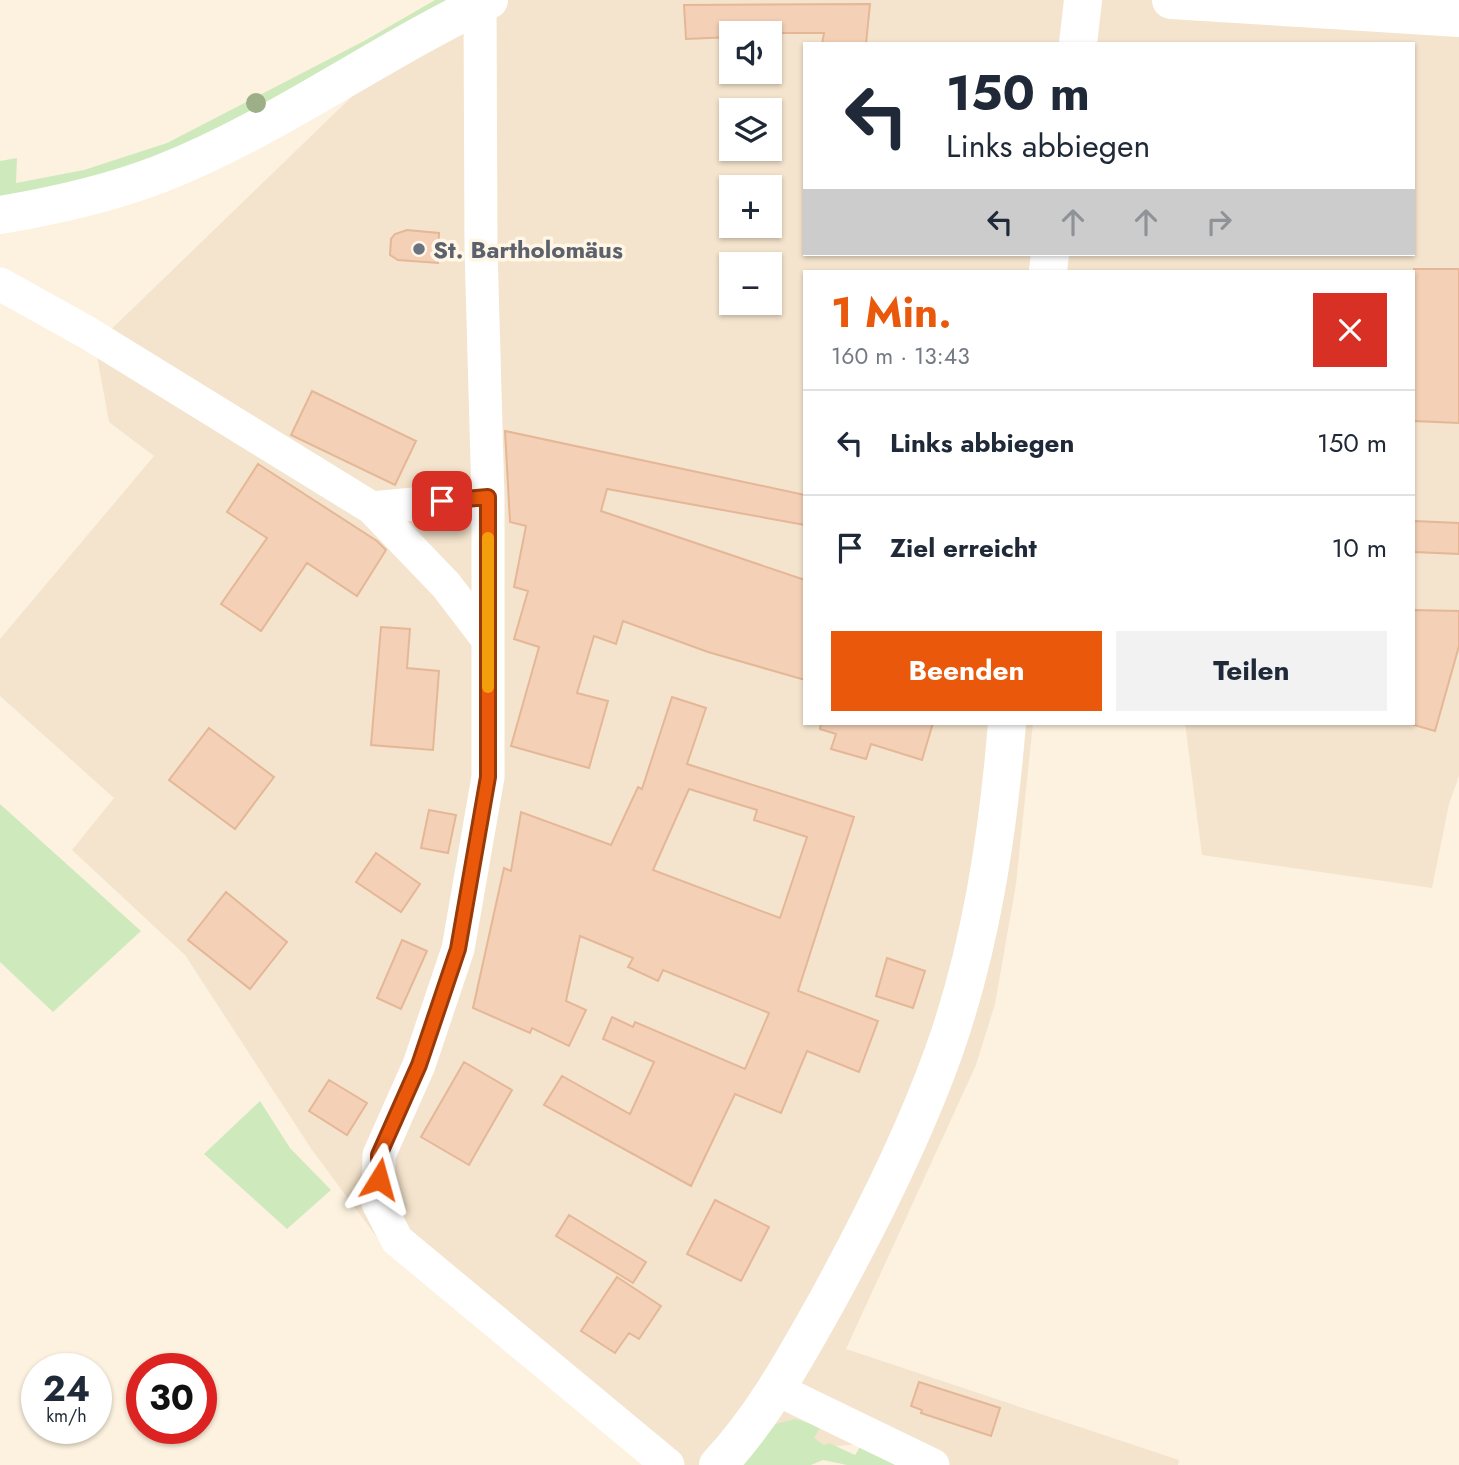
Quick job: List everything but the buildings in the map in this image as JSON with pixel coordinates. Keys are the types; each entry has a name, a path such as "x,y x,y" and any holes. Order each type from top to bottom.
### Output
{"main road":[{"path":"1078,42 1083,0"},
{"path":"1171,0 1459,18"},
{"path":"0,215 55,205 119,188 193,160 484,2"},
{"path":"718,1465 737,1445 776,1389 841,1275 903,1152 943,1054 979,928 1007,725"}],"street":[{"path":"484,2 481,249 488,497 488,777 458,949 419,1065 379,1155 378,1203 397,1240 668,1465"},
{"path":"0,284 88,333 372,508 430,566 488,640"},
{"path":"372,508 488,497"},
{"path":"776,1389 933,1465"}],"shaded area":[{"path":"435,0 1459,0 1459,776 1449,804 1432,888 1202,855 1185,725 1415,725 1415,270 803,270 803,725 1033,725 1016,884 995,1004 976,1065 846,1349 1179,1460 1178,1465 907,1465 859,1444 799,1450 774,1465 645,1465 390,1255 312,1150 185,955 72,850 114,798 0,696 0,639 154,456 109,422 95,345 368,81"}],"green space":[{"path":"435,0 451,0 300,86 140,167 0,199 0,161 17,158 16,183 84,170 167,143 364,41"},
{"path":"0,804 141,931 53,1012 0,962"},
{"path":"260,1101 290,1148 331,1190 287,1229 204,1154"},
{"path":"795,1419 826,1428 819,1429 814,1438 824,1445 829,1443 855,1455 862,1444 915,1465 847,1465 823,1460 811,1465 740,1465 776,1424"}],"slow traffic":[{"path":"488,538 488,687"}],"place":[{"name":"St. Bartholomäus","path":"419,249"}],"route":[{"path":"379,1179 379,1155 419,1065 458,949 488,777 488,497 442,501"}]}
